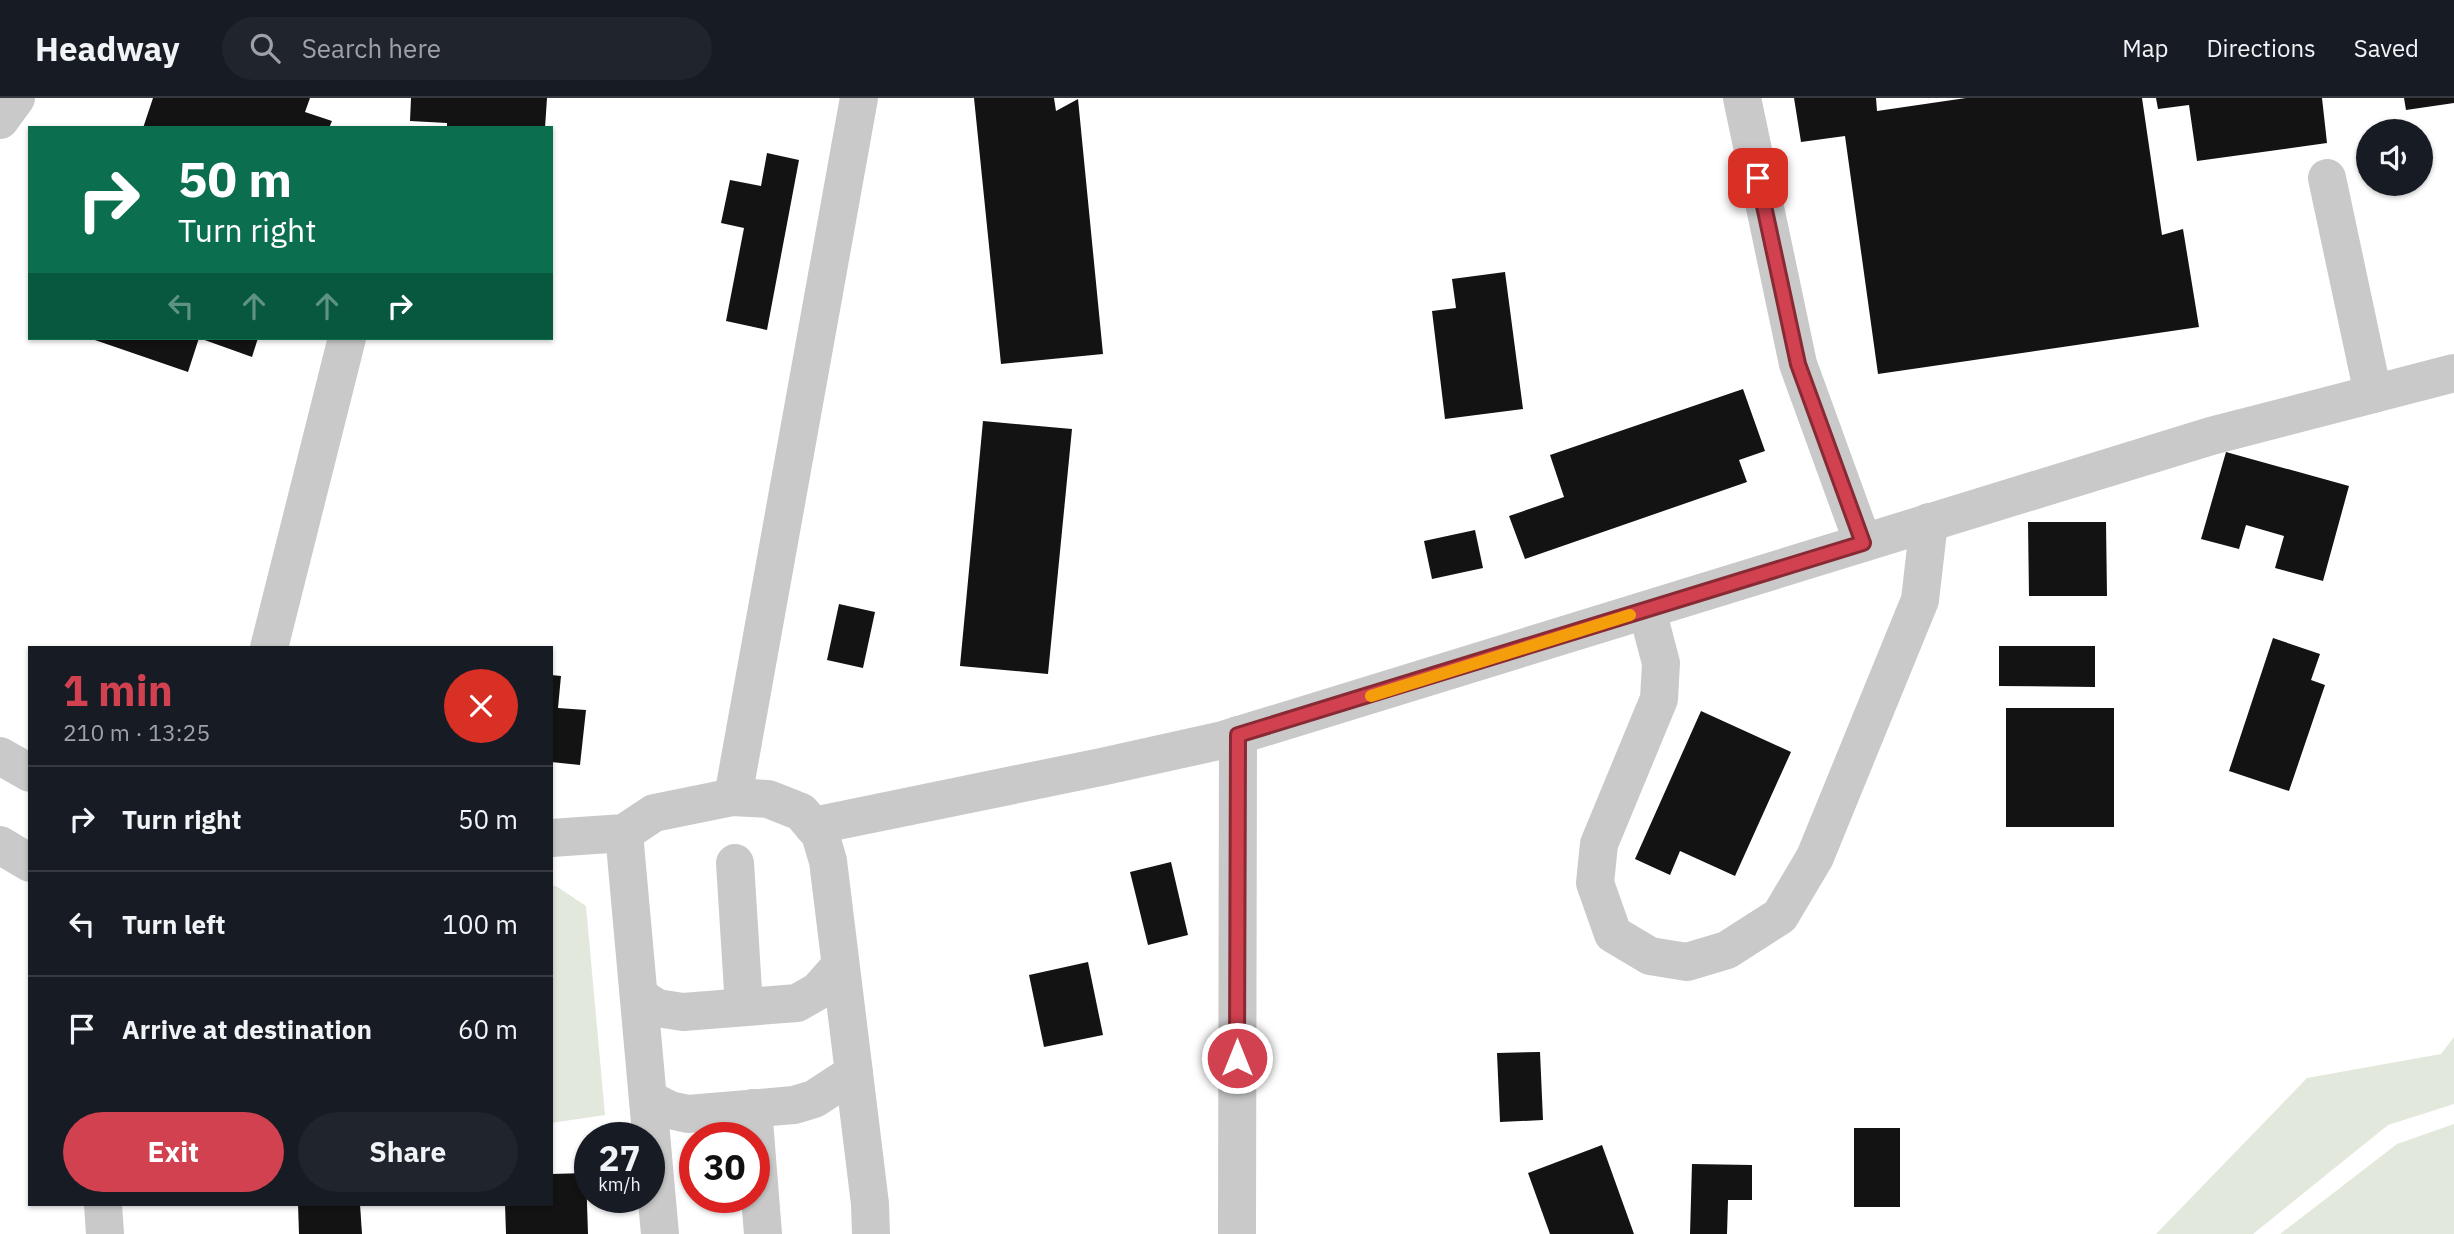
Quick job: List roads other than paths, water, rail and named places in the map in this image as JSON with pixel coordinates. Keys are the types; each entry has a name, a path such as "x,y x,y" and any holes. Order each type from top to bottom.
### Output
{"street":[{"path":"0,120 16,98"},
{"path":"733,797 859,98"},
{"path":"1742,98 1798,364 1863,543"},
{"path":"2327,178 2373,394"},
{"path":"270,646 346,340"},
{"path":"813,826 1075,773 1238,735 2211,436 2454,373"},
{"path":"1647,610 1661,663 1659,699 1600,844 1595,883 1613,934 1650,956 1687,962 1727,950 1780,916 1815,857 1920,600 1929,522"},
{"path":"1237,1234 1238,735"},
{"path":"0,756 28,772"},
{"path":"553,838 624,833 654,813 733,797 768,799 801,812 820,834 828,860 870,1204 871,1234"},
{"path":"624,833 660,1234"},
{"path":"0,845 28,862"},
{"path":"735,863 744,1007"},
{"path":"639,996 657,1008 683,1012 797,1003 818,991 841,966"},
{"path":"648,1099 670,1110 688,1114 794,1105 814,1099 853,1073"},
{"path":"753,1108 763,1234"},
{"path":"103,1206 106,1234"}]}
